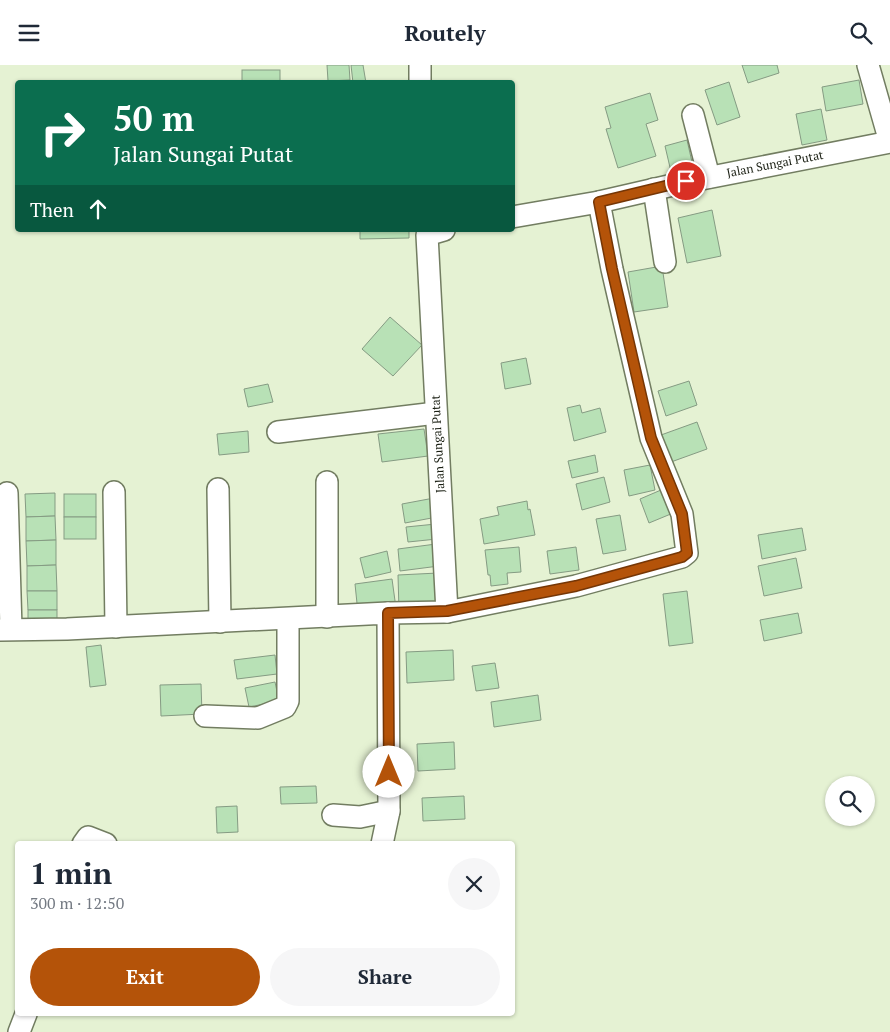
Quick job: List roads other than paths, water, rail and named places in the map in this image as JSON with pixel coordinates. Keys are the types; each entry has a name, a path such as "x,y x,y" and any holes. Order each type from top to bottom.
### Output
{"street":[{"path":"420,65 420,80"},
{"path":"868,65 890,142"},
{"path":"693,115 709,177"},
{"name":"Jalan Sungai Putat","path":"515,216 599,202 709,177 890,142"},
{"path":"654,189 666,263"},
{"path":"7,493 6,629 116,627 447,611 576,586 682,557 687,553 682,514 651,438 612,269 599,202"},
{"name":"Jalan Sungai Putat","path":"432,232 436,413 447,611"},
{"path":"278,431 436,413"},
{"path":"327,482 327,617"},
{"path":"218,489 220,622"},
{"path":"114,492 116,627"},
{"path":"383,841 389,811 388,613"},
{"path":"205,716 258,718 286,707 288,701 288,619"},
{"path":"334,815 360,817 389,811"},
{"path":"85,841 88,837 98,841"},
{"path":"18,1032 25,1016"}]}
